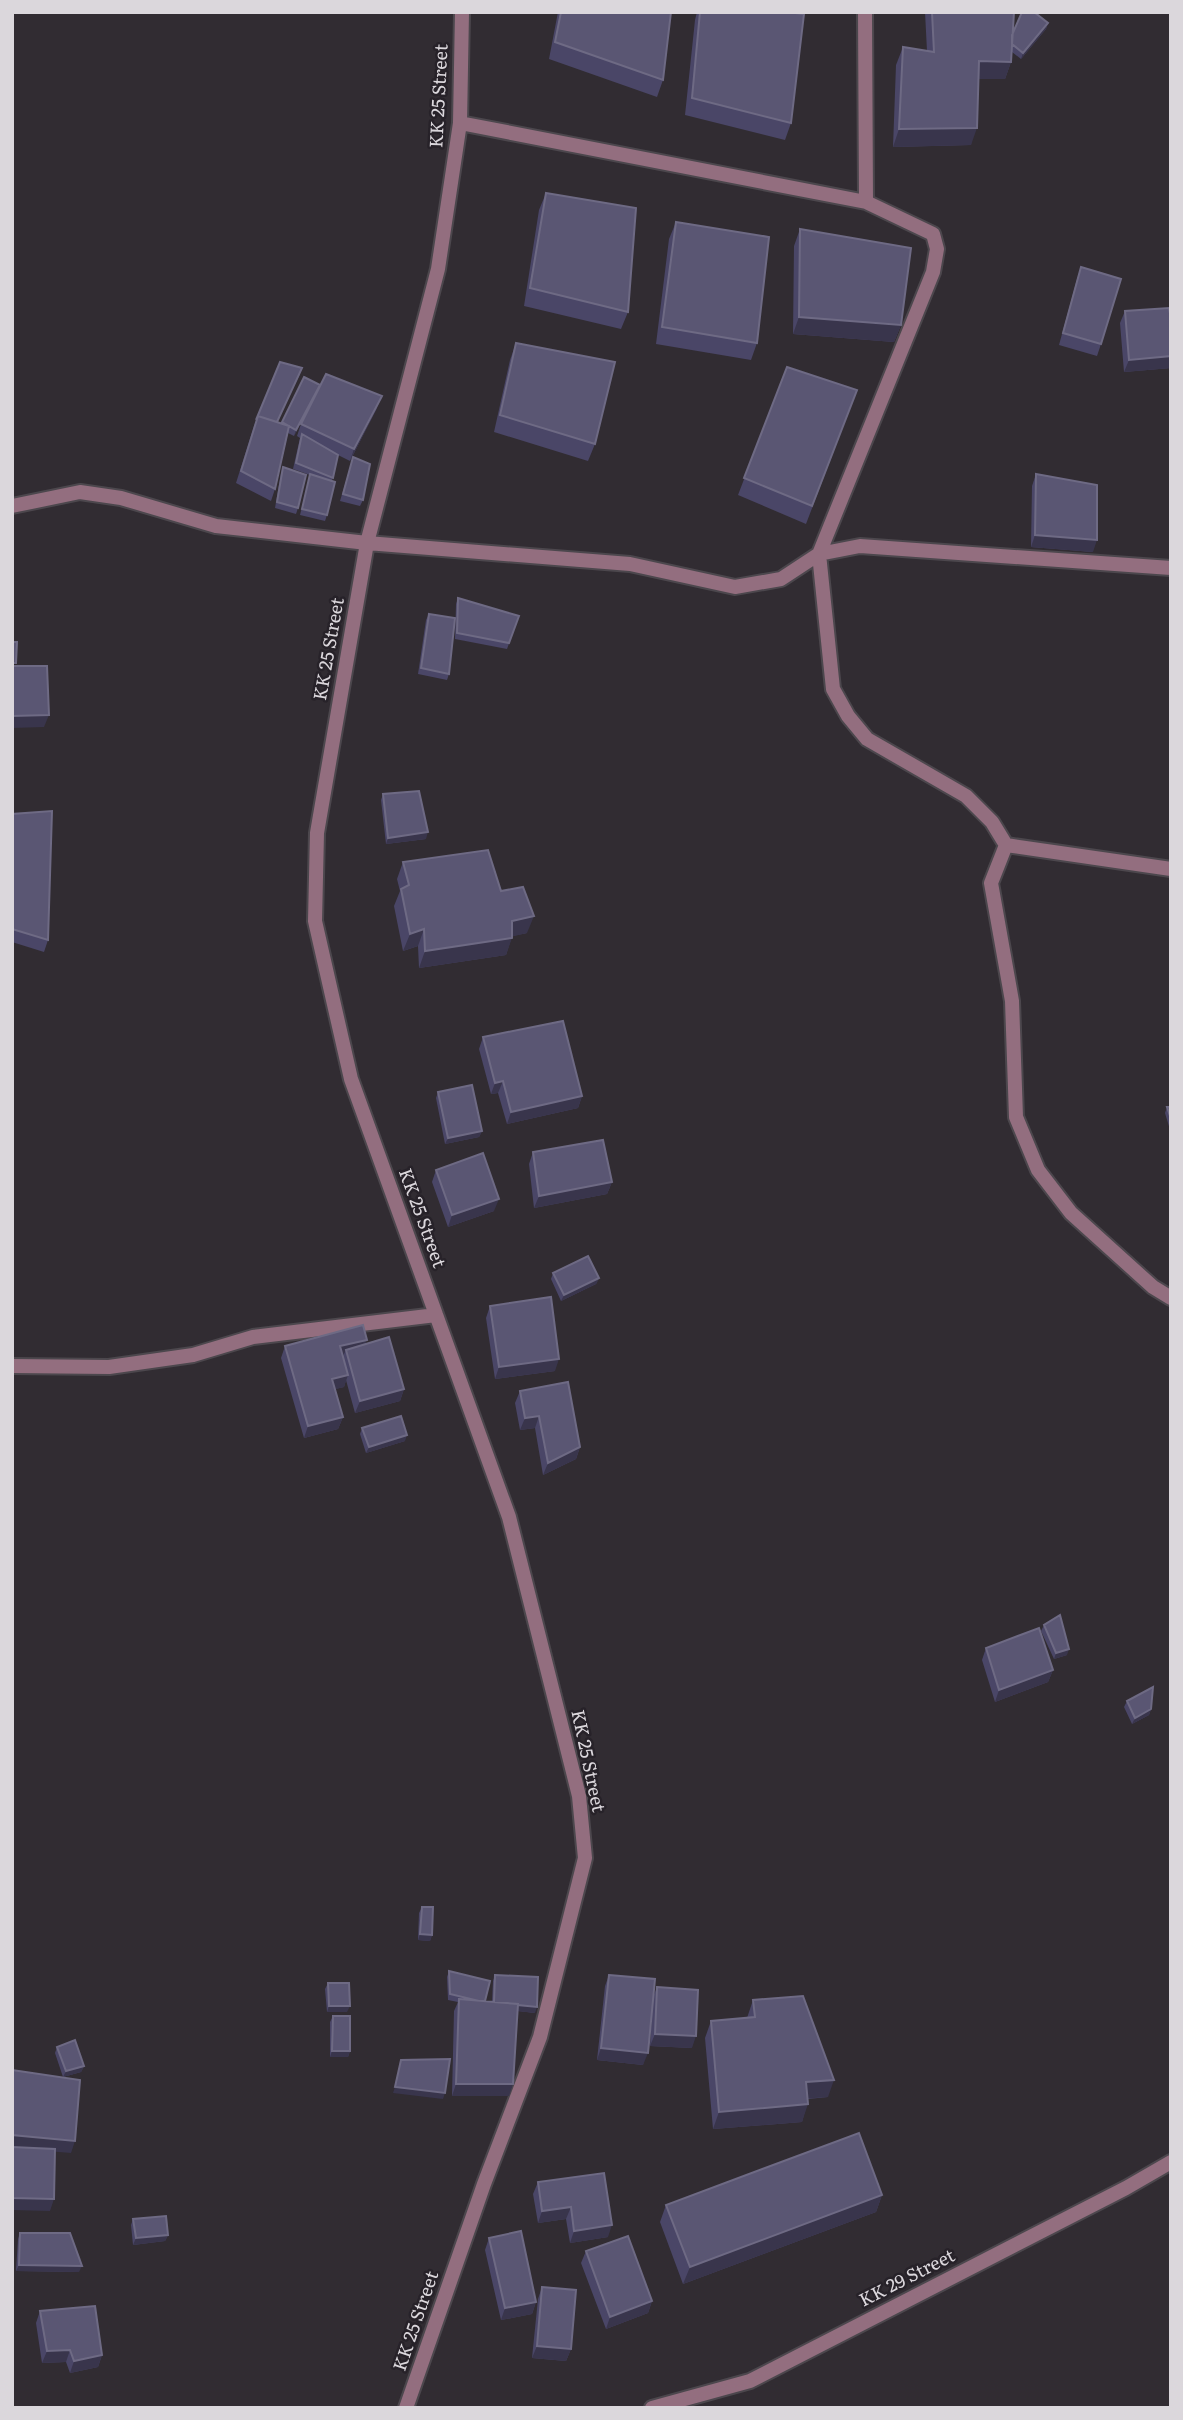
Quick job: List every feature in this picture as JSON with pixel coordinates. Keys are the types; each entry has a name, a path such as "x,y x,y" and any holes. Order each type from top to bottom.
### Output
{"street":[{"name":"KK 25 Street","path":"406,2408 484,2184 540,2037 585,1858 579,1797 509,1517 351,1079 315,921 317,833 367,543 438,269 460,123 462,12"},
{"path":"865,12 866,202"},
{"path":"460,123 866,202 933,234 937,249 933,272 819,554 833,689 848,716 867,739 966,796 992,822 1006,845"},
{"path":"12,506 80,492 121,498 216,526 367,543 630,564 734,587 781,579 819,554 860,546 1171,568"},
{"path":"1006,845 1171,869"},
{"path":"1006,845 991,883 1012,1001 1016,1116 1038,1170 1071,1213 1153,1287 1171,1298"},
{"path":"12,1366 108,1367 193,1355 253,1337 436,1315"},
{"name":"KK 29 Street","path":"652,2408 750,2381 1126,2188 1171,2162"}],"building":[{"path":"561,12 671,12 663,80 555,42"},
{"path":"700,12 804,14 791,123 692,98"},
{"path":"932,12 1014,12 1011,62 979,61 977,128 899,129 903,47 934,52"},
{"path":"1022,12 1034,12 1048,23 1023,53 1012,44 1012,35"},
{"path":"546,193 636,208 628,312 530,288"},
{"path":"676,222 769,237 757,343 662,327"},
{"path":"800,229 911,248 901,325 799,317"},
{"path":"1081,267 1121,279 1101,344 1063,333"},
{"path":"1169,308 1171,356 1129,360 1125,311"},
{"path":"516,343 615,362 595,444 500,415"},
{"path":"280,362 302,368 277,422 258,416 256,420"},
{"path":"787,367 857,390 812,506 744,478"},
{"path":"326,374 382,396 354,449 301,424"},
{"path":"304,377 320,385 296,430 282,422"},
{"path":"258,416 289,426 275,489 241,471"},
{"path":"302,434 338,455 333,478 296,463"},
{"path":"353,457 370,464 363,500 343,494"},
{"path":"283,467 306,475 298,508 277,502"},
{"path":"310,474 335,482 327,515 302,509"},
{"path":"1036,474 1097,485 1097,540 1035,535"},
{"path":"458,598 519,616 509,643 457,633"},
{"path":"429,614 455,618 449,674 421,668"},
{"path":"12,642 17,642 16,663 12,663"},
{"path":"12,666 47,666 49,715 12,716"},
{"path":"419,791 428,832 388,838 383,794"},
{"path":"52,811 48,940 12,929 12,814"},
{"path":"488,850 501,891 523,887 534,916 512,921 512,938 425,951 424,929 410,934 401,889 409,885 403,862"},
{"path":"563,1021 582,1096 511,1112 503,1081 495,1083 483,1037"},
{"path":"472,1085 482,1131 448,1138 438,1092"},
{"path":"603,1140 612,1182 539,1196 533,1152"},
{"path":"483,1153 499,1199 452,1215 436,1170"},
{"path":"588,1256 599,1278 564,1295 553,1273"},
{"path":"551,1297 559,1359 499,1367 490,1306"},
{"path":"363,1325 367,1340 340,1346 348,1375 332,1379 343,1417 308,1426 285,1346"},
{"path":"389,1337 404,1389 360,1401 346,1350"},
{"path":"568,1382 580,1447 548,1463 539,1416 525,1418 520,1391"},
{"path":"401,1416 407,1435 369,1447 362,1428"},
{"path":"1060,1615 1069,1649 1056,1653 1044,1625"},
{"path":"1039,1628 1053,1670 999,1690 986,1648"},
{"path":"1153,1687 1151,1709 1135,1718 1127,1701"},
{"path":"422,1907 433,1907 432,1935 420,1934"},
{"path":"449,1971 490,1981 485,2001 450,1994"},
{"path":"495,1975 538,1977 537,2007 494,2002"},
{"path":"609,1975 655,1979 648,2053 601,2048"},
{"path":"328,1983 349,1983 350,2006 329,2006"},
{"path":"657,1987 698,1990 696,2036 655,2034"},
{"path":"803,1996 834,2080 806,2082 808,2104 719,2112 711,2021 755,2017 753,2000"},
{"path":"459,1999 518,2004 513,2084 456,2084"},
{"path":"333,2016 350,2016 350,2051 332,2051"},
{"path":"75,2040 84,2066 66,2071 57,2047"},
{"path":"450,2059 445,2093 395,2087 401,2060"},
{"path":"12,2070 80,2080 75,2141 12,2135"},
{"path":"859,2133 882,2195 690,2267 666,2205"},
{"path":"12,2147 55,2149 54,2199 12,2198"},
{"path":"604,2173 612,2225 574,2231 571,2207 542,2211 538,2182"},
{"path":"166,2216 168,2235 136,2238 133,2219"},
{"path":"521,2231 536,2302 505,2308 489,2238"},
{"path":"20,2233 70,2233 82,2266 19,2265"},
{"path":"628,2236 652,2301 610,2317 586,2251"},
{"path":"542,2287 576,2290 571,2349 537,2346"},
{"path":"95,2306 102,2355 74,2361 70,2350 47,2351 40,2311"}]}
